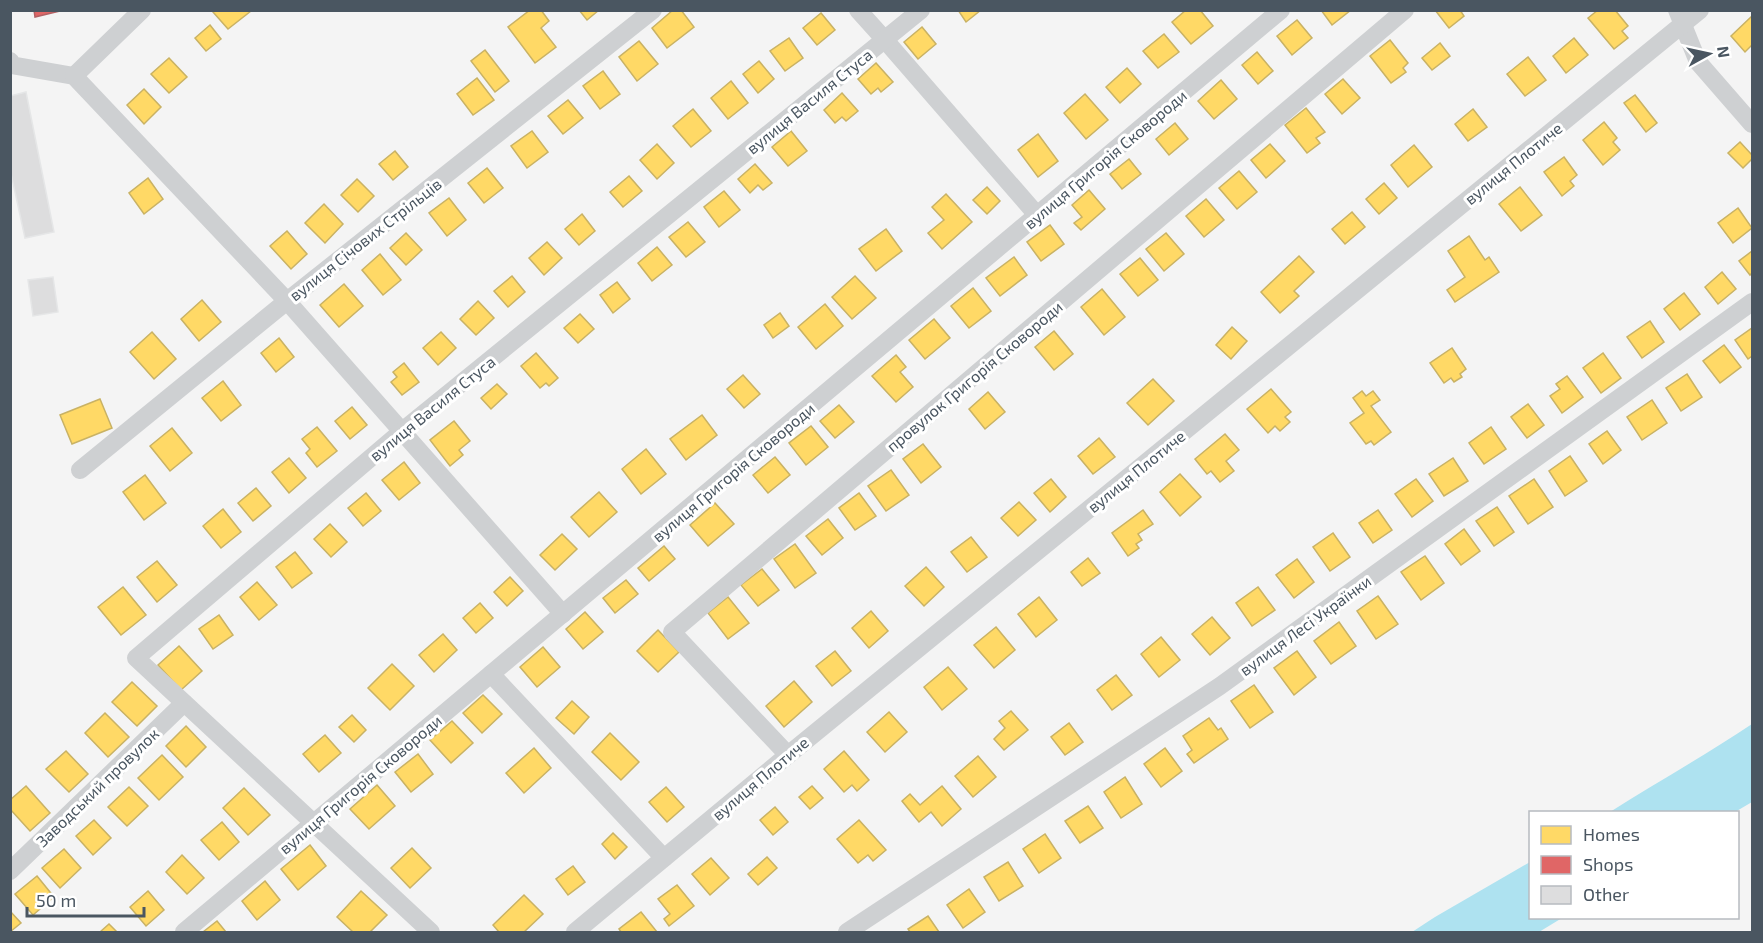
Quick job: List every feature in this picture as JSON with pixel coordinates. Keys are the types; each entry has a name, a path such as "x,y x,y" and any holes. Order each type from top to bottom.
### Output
{"street":[{"path":"75,76 142,10"},
{"name":"вулиця Січових Стрільців","path":"80,470 287,301 653,10"},
{"path":"858,10 1037,215"},
{"name":"вулиця Василя Стуса","path":"431,933 136,658 401,432 921,10"},
{"name":"вулиця Григорія Сковороди","path":"184,933 1281,10"},
{"name":"провулок Григорія Сковороди","path":"788,755 672,632 1405,10"},
{"name":"вулиця Плотиче","path":"587,929 664,858 1680,17 1700,10"},
{"path":"1680,17 1698,62 1752,124"},
{"path":"10,61 11,65 75,76 287,301 563,614"},
{"name":"вулиця Лесі Українки","path":"848,933 1220,686 1752,302"},
{"path":"491,674 664,858"},
{"name":"Заводський провулок","path":"10,871 184,703"}],"water":[{"path":"1752,724 1752,802 1737,811 1612,811"},
{"path":"1529,863 1529,919 1560,919 1539,932 1412,932"}],"building: Homes":[{"path":"215,10 251,11 228,29 213,12"},
{"path":"530,10 541,10 549,21 541,28 556,47 535,63 508,27"},
{"path":"579,10 599,10 587,20"},
{"path":"673,10 681,10 694,27 667,48 652,28"},
{"path":"958,10 981,10 966,22"},
{"path":"1186,10 1200,10 1213,26 1191,44 1172,22"},
{"path":"1321,10 1351,10 1332,25"},
{"path":"1435,10 1460,10 1464,16 1449,28"},
{"path":"1598,10 1615,10 1628,26 1622,31 1628,38 1614,49 1588,18"},
{"path":"821,13 835,30 817,45 803,28"},
{"path":"1752,16 1752,45 1745,52 1731,36"},
{"path":"1297,20 1312,38 1292,55 1277,36"},
{"path":"210,25 221,39 206,51 195,38"},
{"path":"922,27 936,44 918,59 904,42"},
{"path":"1164,34 1179,52 1158,68 1143,51"},
{"path":"789,38 803,58 785,71 770,51"},
{"path":"1574,38 1588,55 1566,73 1553,56"},
{"path":"1390,40 1408,63 1403,68 1406,72 1391,83 1370,56"},
{"path":"639,41 658,64 637,81 619,57"},
{"path":"1440,43 1450,56 1432,70 1422,58"},
{"path":"485,50 509,81 495,92 471,61"},
{"path":"1257,52 1273,71 1258,84 1242,65"},
{"path":"1528,57 1546,80 1525,96 1507,74"},
{"path":"169,58 187,77 169,93 151,74"},
{"path":"759,61 774,79 758,93 743,74"},
{"path":"876,63 893,82 881,92 878,88 871,94 858,79"},
{"path":"1127,68 1141,84 1120,103 1106,87"},
{"path":"603,71 620,94 600,109 583,86"},
{"path":"477,78 494,100 473,115 457,94"},
{"path":"1343,79 1360,98 1342,114 1325,94"},
{"path":"1221,80 1237,99 1214,119 1198,101"},
{"path":"731,81 748,103 728,119 711,98"},
{"path":"144,89 161,107 144,124 127,105"},
{"path":"842,93 858,111 846,121 842,117 835,123 824,110"},
{"path":"1085,94 1108,120 1086,139 1064,113"},
{"path":"1635,95 1657,123 1646,132 1624,103"},
{"path":"568,100 583,118 563,134 548,116"},
{"path":"1306,108 1325,132 1316,138 1320,143 1307,153 1285,125"},
{"path":"693,109 711,131 691,147 673,126"},
{"path":"1473,109 1487,127 1468,141 1455,124"},
{"path":"1604,122 1617,138 1613,142 1620,150 1603,165 1583,140"},
{"path":"1175,123 1188,139 1169,155 1156,139"},
{"path":"532,131 548,152 527,168 511,146"},
{"path":"791,131 807,151 788,166 772,147"},
{"path":"1038,134 1058,161 1038,177 1018,150"},
{"path":"1740,142 1752,155 1752,159 1743,168 1728,153"},
{"path":"657,144 674,163 657,179 640,160"},
{"path":"1270,144 1285,161 1266,178 1251,160"},
{"path":"1414,145 1432,167 1408,187 1391,165"},
{"path":"395,151 408,167 393,180 379,164"},
{"path":"1564,157 1577,175 1570,181 1574,186 1562,196 1544,172"},
{"path":"1129,159 1141,174 1122,189 1110,174"},
{"path":"755,164 772,183 763,190 758,185 750,193 738,179"},
{"path":"487,168 503,188 484,203 468,183"},
{"path":"1239,171 1257,192 1237,209 1219,188"},
{"path":"629,176 642,191 623,207 610,192"},
{"path":"148,178 163,199 144,214 129,193"},
{"path":"357,179 374,196 358,212 341,195"},
{"path":"1384,183 1397,198 1379,214 1366,199"},
{"path":"987,187 1000,201 987,214 973,200"},
{"path":"1520,187 1542,215 1521,231 1499,204"},
{"path":"1089,190 1105,209 1081,230 1074,223 1082,217 1072,205"},
{"path":"724,191 740,210 719,227 704,207"},
{"path":"946,194 972,222 942,249 928,233 944,220 932,207"},
{"path":"449,198 466,220 447,236 429,213"},
{"path":"1206,199 1224,220 1204,237 1186,216"},
{"path":"324,204 343,224 325,243 305,223"},
{"path":"1738,208 1752,228 1733,243 1718,223"},
{"path":"1352,212 1365,227 1345,244 1332,229"},
{"path":"582,214 595,231 579,245 565,229"},
{"path":"688,222 705,242 686,257 669,237"},
{"path":"1050,225 1064,244 1041,261 1027,242"},
{"path":"886,229 902,251 876,271 859,249"},
{"path":"287,231 307,254 291,269 270,246"},
{"path":"406,233 422,250 406,265 390,248"},
{"path":"1166,233 1184,254 1164,271 1146,249"},
{"path":"1469,236 1485,260 1489,257 1499,272 1455,302 1447,290 1465,277 1448,251"},
{"path":"547,242 562,258 544,275 529,258"},
{"path":"657,247 672,265 652,281 638,263"},
{"path":"1752,251 1752,273 1750,275 1739,261"},
{"path":"380,254 401,280 383,295 362,270"},
{"path":"1299,256 1314,272 1294,291 1299,296 1280,313 1261,292"},
{"path":"1014,257 1027,275 1000,296 986,278"},
{"path":"1140,258 1158,280 1138,296 1120,274"},
{"path":"1722,272 1736,289 1718,304 1705,287"},
{"path":"512,276 525,292 508,307 494,291"},
{"path":"855,276 876,298 852,319 832,297"},
{"path":"617,282 630,299 613,313 600,295"},
{"path":"344,284 363,306 339,327 320,305"},
{"path":"973,288 991,311 969,328 951,306"},
{"path":"1102,289 1125,317 1104,335 1081,307"},
{"path":"1684,293 1700,314 1680,330 1664,309"},
{"path":"202,300 221,322 199,341 181,319"},
{"path":"478,301 494,318 476,335 460,319"},
{"path":"825,304 843,326 816,349 798,327"},
{"path":"780,313 789,326 773,338 764,325"},
{"path":"580,314 594,329 578,343 564,328"},
{"path":"934,319 950,338 925,359 909,340"},
{"path":"1650,321 1664,342 1642,358 1627,337"},
{"path":"1232,327 1247,341 1231,359 1216,345"},
{"path":"1752,328 1752,356 1748,359 1735,340"},
{"path":"1054,331 1073,354 1054,370 1035,347"},
{"path":"152,332 176,359 154,379 130,352"},
{"path":"441,332 456,348 438,365 423,348"},
{"path":"279,338 294,357 276,372 261,353"},
{"path":"1724,345 1741,367 1720,383 1703,361"},
{"path":"1452,348 1466,369 1460,374 1462,377 1454,382 1451,378 1444,383 1430,363"},
{"path":"536,353 558,378 549,386 546,383 540,388 521,366"},
{"path":"1603,353 1621,378 1601,393 1583,368"},
{"path":"896,355 906,367 900,372 913,387 896,402 872,376"},
{"path":"404,363 419,382 402,395 391,382 397,377 393,372"},
{"path":"1687,374 1702,397 1681,411 1666,388"},
{"path":"743,375 760,394 744,408 727,389"},
{"path":"1567,376 1583,397 1562,413 1550,396 1560,389 1556,384"},
{"path":"1153,379 1174,401 1148,425 1127,403"},
{"path":"223,381 241,405 221,421 202,398"},
{"path":"497,384 507,394 491,409 481,398"},
{"path":"1271,389 1291,412 1285,417 1290,422 1280,431 1275,426 1268,433 1247,409"},
{"path":"1362,391 1366,396 1373,391 1380,400 1371,406 1391,432 1374,445 1371,441 1366,444 1350,423 1364,413 1353,398"},
{"path":"988,392 1005,412 985,429 969,409"},
{"path":"100,399 112,428 72,444 60,415"},
{"path":"1652,400 1667,423 1642,440 1627,417"},
{"path":"1528,404 1544,425 1527,438 1511,417"},
{"path":"839,405 854,422 835,438 820,421"},
{"path":"352,407 367,425 350,439 335,421"},
{"path":"702,415 717,435 686,460 670,439"},
{"path":"454,421 470,441 459,450 463,455 450,466 430,440"},
{"path":"811,426 828,447 806,465 789,443"},
{"path":"317,427 337,451 317,467 306,453 310,449 302,439"},
{"path":"1491,427 1506,449 1484,464 1469,443"},
{"path":"172,428 192,453 170,471 150,446"},
{"path":"1607,431 1621,450 1603,464 1589,444"},
{"path":"1225,434 1239,450 1226,461 1234,471 1220,482 1211,471 1207,474 1195,459"},
{"path":"1099,438 1115,457 1093,474 1078,456"},
{"path":"923,444 941,467 921,483 903,459"},
{"path":"646,449 666,474 641,494 622,469"},
{"path":"1570,456 1587,481 1565,496 1549,471"},
{"path":"775,457 790,475 768,493 753,475"},
{"path":"289,458 306,478 289,493 272,472"},
{"path":"1453,458 1468,481 1444,496 1429,474"},
{"path":"404,462 420,483 399,500 382,480"},
{"path":"891,470 909,495 886,511 868,486"},
{"path":"1180,474 1201,497 1180,516 1160,492"},
{"path":"145,475 166,503 144,520 123,492"},
{"path":"1051,479 1066,497 1050,512 1034,493"},
{"path":"1416,479 1433,501 1412,517 1395,494"},
{"path":"1534,479 1553,507 1528,524 1509,496"},
{"path":"256,488 271,506 253,521 238,503"},
{"path":"599,492 617,512 589,537 571,517"},
{"path":"366,493 381,511 363,526 348,508"},
{"path":"859,493 876,516 855,530 839,508"},
{"path":"1019,502 1036,520 1018,536 1001,518"},
{"path":"715,503 734,524 708,546 690,525"},
{"path":"1497,507 1514,532 1494,546 1476,521"},
{"path":"223,509 241,532 221,548 203,526"},
{"path":"1143,510 1153,524 1138,534 1142,540 1136,544 1139,548 1128,556 1112,533"},
{"path":"1378,510 1392,530 1373,543 1359,523"},
{"path":"828,519 843,538 822,555 806,536"},
{"path":"330,524 347,542 331,557 314,539"},
{"path":"1464,529 1480,551 1461,565 1445,544"},
{"path":"1333,533 1350,557 1330,571 1313,547"},
{"path":"562,534 577,549 555,570 540,555"},
{"path":"971,537 987,557 967,572 951,552"},
{"path":"795,544 816,573 795,588 774,559"},
{"path":"664,546 675,559 649,581 638,568"},
{"path":"295,552 312,573 292,588 276,567"},
{"path":"1425,556 1444,583 1421,600 1401,572"},
{"path":"1088,558 1100,573 1082,586 1071,572"},
{"path":"1297,559 1314,582 1294,598 1276,575"},
{"path":"157,561 177,585 157,602 137,577"},
{"path":"926,567 944,587 924,606 905,586"},
{"path":"762,569 779,590 758,606 741,585"},
{"path":"510,577 523,591 507,606 494,592"},
{"path":"626,580 638,594 615,613 603,598"},
{"path":"257,582 277,605 259,620 240,597"},
{"path":"123,587 146,615 121,635 98,607"},
{"path":"1258,587 1275,610 1252,626 1236,603"},
{"path":"1378,596 1398,624 1376,639 1357,611"},
{"path":"728,597 749,623 728,639 708,613"},
{"path":"1039,597 1057,620 1036,637 1018,614"},
{"path":"480,603 493,618 476,633 463,618"},
{"path":"871,611 888,631 869,648 852,628"},
{"path":"585,612 603,632 583,649 566,629"},
{"path":"219,615 233,635 213,649 199,629"},
{"path":"1212,617 1230,638 1210,655 1192,634"},
{"path":"1339,622 1356,646 1331,664 1314,641"},
{"path":"996,627 1015,650 994,668 974,645"},
{"path":"658,630 679,652 658,672 637,651"},
{"path":"443,634 457,650 434,672 419,655"},
{"path":"1161,637 1180,660 1159,677 1141,654"},
{"path":"179,646 202,671 181,690 158,665"},
{"path":"543,647 560,667 537,687 520,667"},
{"path":"835,651 851,671 832,686 816,666"},
{"path":"1297,651 1316,677 1294,695 1274,668"},
{"path":"392,664 414,686 390,710 368,688"},
{"path":"948,667 967,689 942,710 924,687"},
{"path":"1116,675 1132,695 1112,710 1097,690"},
{"path":"794,681 812,702 784,727 766,706"},
{"path":"132,682 157,706 137,726 112,702"},
{"path":"1254,685 1273,712 1250,728 1231,701"},
{"path":"483,695 502,714 482,733 463,713"},
{"path":"572,701 589,717 574,734 556,718"},
{"path":"1011,711 1028,730 1004,750 994,739 1005,728 999,721"},
{"path":"889,712 907,732 885,752 867,732"},
{"path":"105,713 129,737 108,757 85,733"},
{"path":"352,715 366,730 354,742 339,727"},
{"path":"1209,718 1218,730 1221,728 1228,739 1194,763 1187,754 1192,750 1183,736"},
{"path":"452,721 473,743 451,763 430,740"},
{"path":"1069,723 1083,742 1065,755 1051,737"},
{"path":"186,726 206,747 186,767 166,746"},
{"path":"610,733 639,762 621,780 592,752"},
{"path":"325,735 341,753 319,772 303,754"},
{"path":"534,748 551,768 524,793 506,773"},
{"path":"1165,748 1182,771 1161,787 1144,764"},
{"path":"66,751 88,774 69,792 46,769"},
{"path":"844,751 869,780 857,791 852,785 844,792 824,769"},
{"path":"418,754 433,774 411,792 395,772"},
{"path":"162,755 183,777 159,800 138,778"},
{"path":"978,756 996,777 973,797 955,776"},
{"path":"1125,777 1142,804 1121,818 1104,792"},
{"path":"377,785 395,806 369,829 350,809"},
{"path":"26,786 50,813 30,831 10,809 10,800"},
{"path":"812,786 823,798 810,809 799,797"},
{"path":"942,786 961,809 942,826 931,812 919,822 902,801 910,794 920,805"},
{"path":"129,787 148,806 127,826 108,807"},
{"path":"666,787 684,807 667,822 649,802"},
{"path":"244,788 270,815 248,835 223,808"},
{"path":"1088,806 1103,828 1080,843 1065,821"},
{"path":"775,807 788,822 773,835 760,820"},
{"path":"94,820 111,838 93,855 76,836"},
{"path":"859,820 886,850 873,861 868,855 858,863 837,839"},
{"path":"222,822 239,842 219,860 201,840"},
{"path":"613,833 627,847 615,859 602,844"},
{"path":"1045,834 1061,858 1039,873 1023,849"},
{"path":"310,845 326,866 298,890 281,869"},
{"path":"412,848 431,868 410,888 391,868"},
{"path":"64,849 81,868 60,888 42,868"},
{"path":"182,855 204,878 187,894 166,872"},
{"path":"767,857 777,868 758,885 748,874"},
{"path":"711,858 729,878 710,895 692,874"},
{"path":"1008,862 1023,886 999,901 984,877"},
{"path":"573,866 585,882 568,895 556,879"},
{"path":"37,876 54,897 33,915 15,894"},
{"path":"265,881 280,900 257,920 242,901"},
{"path":"677,885 694,906 669,926 664,919 670,914 658,899"},
{"path":"969,889 985,912 963,928 947,905"},
{"path":"148,891 164,910 146,926 130,907"},
{"path":"361,891 387,915 370,932 353,932 337,917"},
{"path":"524,895 543,914 524,932 499,932 493,925"},
{"path":"10,911 21,923 10,932"},
{"path":"641,912 657,932 621,932 619,929"},
{"path":"928,916 939,932 910,932 908,929"},
{"path":"217,921 226,932 203,932"},
{"path":"109,924 117,932 100,932"}],"building: Shops":[{"path":"34,10 64,10 35,17"}],"building: Other":[{"path":"26,92 54,232 25,238 10,169 10,96"},
{"path":"53,277 58,312 33,316 28,280"}]}
